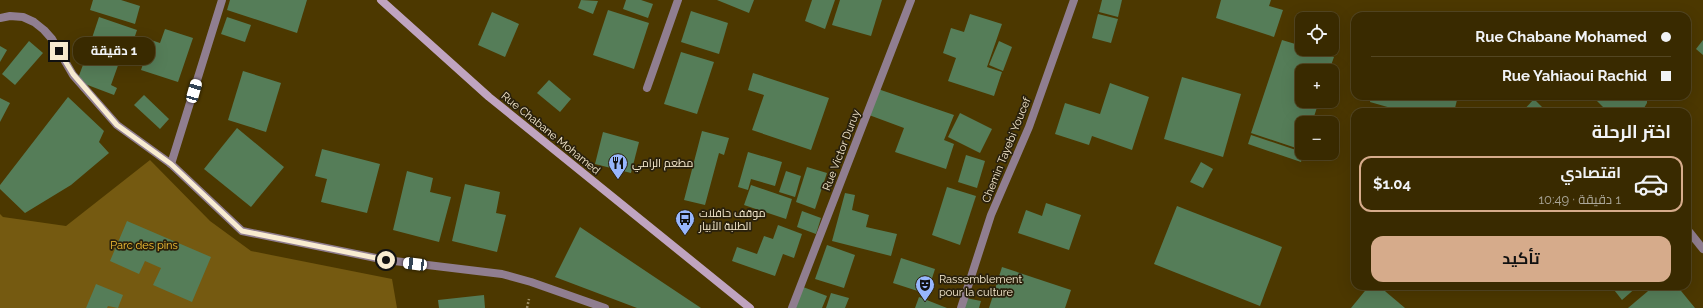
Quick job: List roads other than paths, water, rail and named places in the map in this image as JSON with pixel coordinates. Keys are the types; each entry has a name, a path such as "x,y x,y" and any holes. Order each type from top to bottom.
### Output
{"main road":[{"name":"Rue Chabane Mohamed","path":"381,0 489,97 750,308"}],"street":[{"path":"171,164 222,0"},
{"path":"648,88 678,0"},
{"name":"Rue Victor Duruy","path":"792,308 911,0"},
{"name":"Chemin Tayebi Youcef","path":"961,308 991,215 1029,127 1074,0"},
{"path":"0,18 10,16 23,17 34,22 44,30 52,39 73,74 117,125 171,164 242,231 386,260 502,274 605,308"},
{"path":"1691,234 1703,249"}],"place":[{"name":"مطعم الرامي","path":"618,180"},
{"name":"موقف حافلات الطلبة الأبيار","path":"685,236"},
{"name":"Rassemblement pour la culture","path":"925,302"}],"park label":[{"name":"Parc des pins","path":"144,245"}]}
